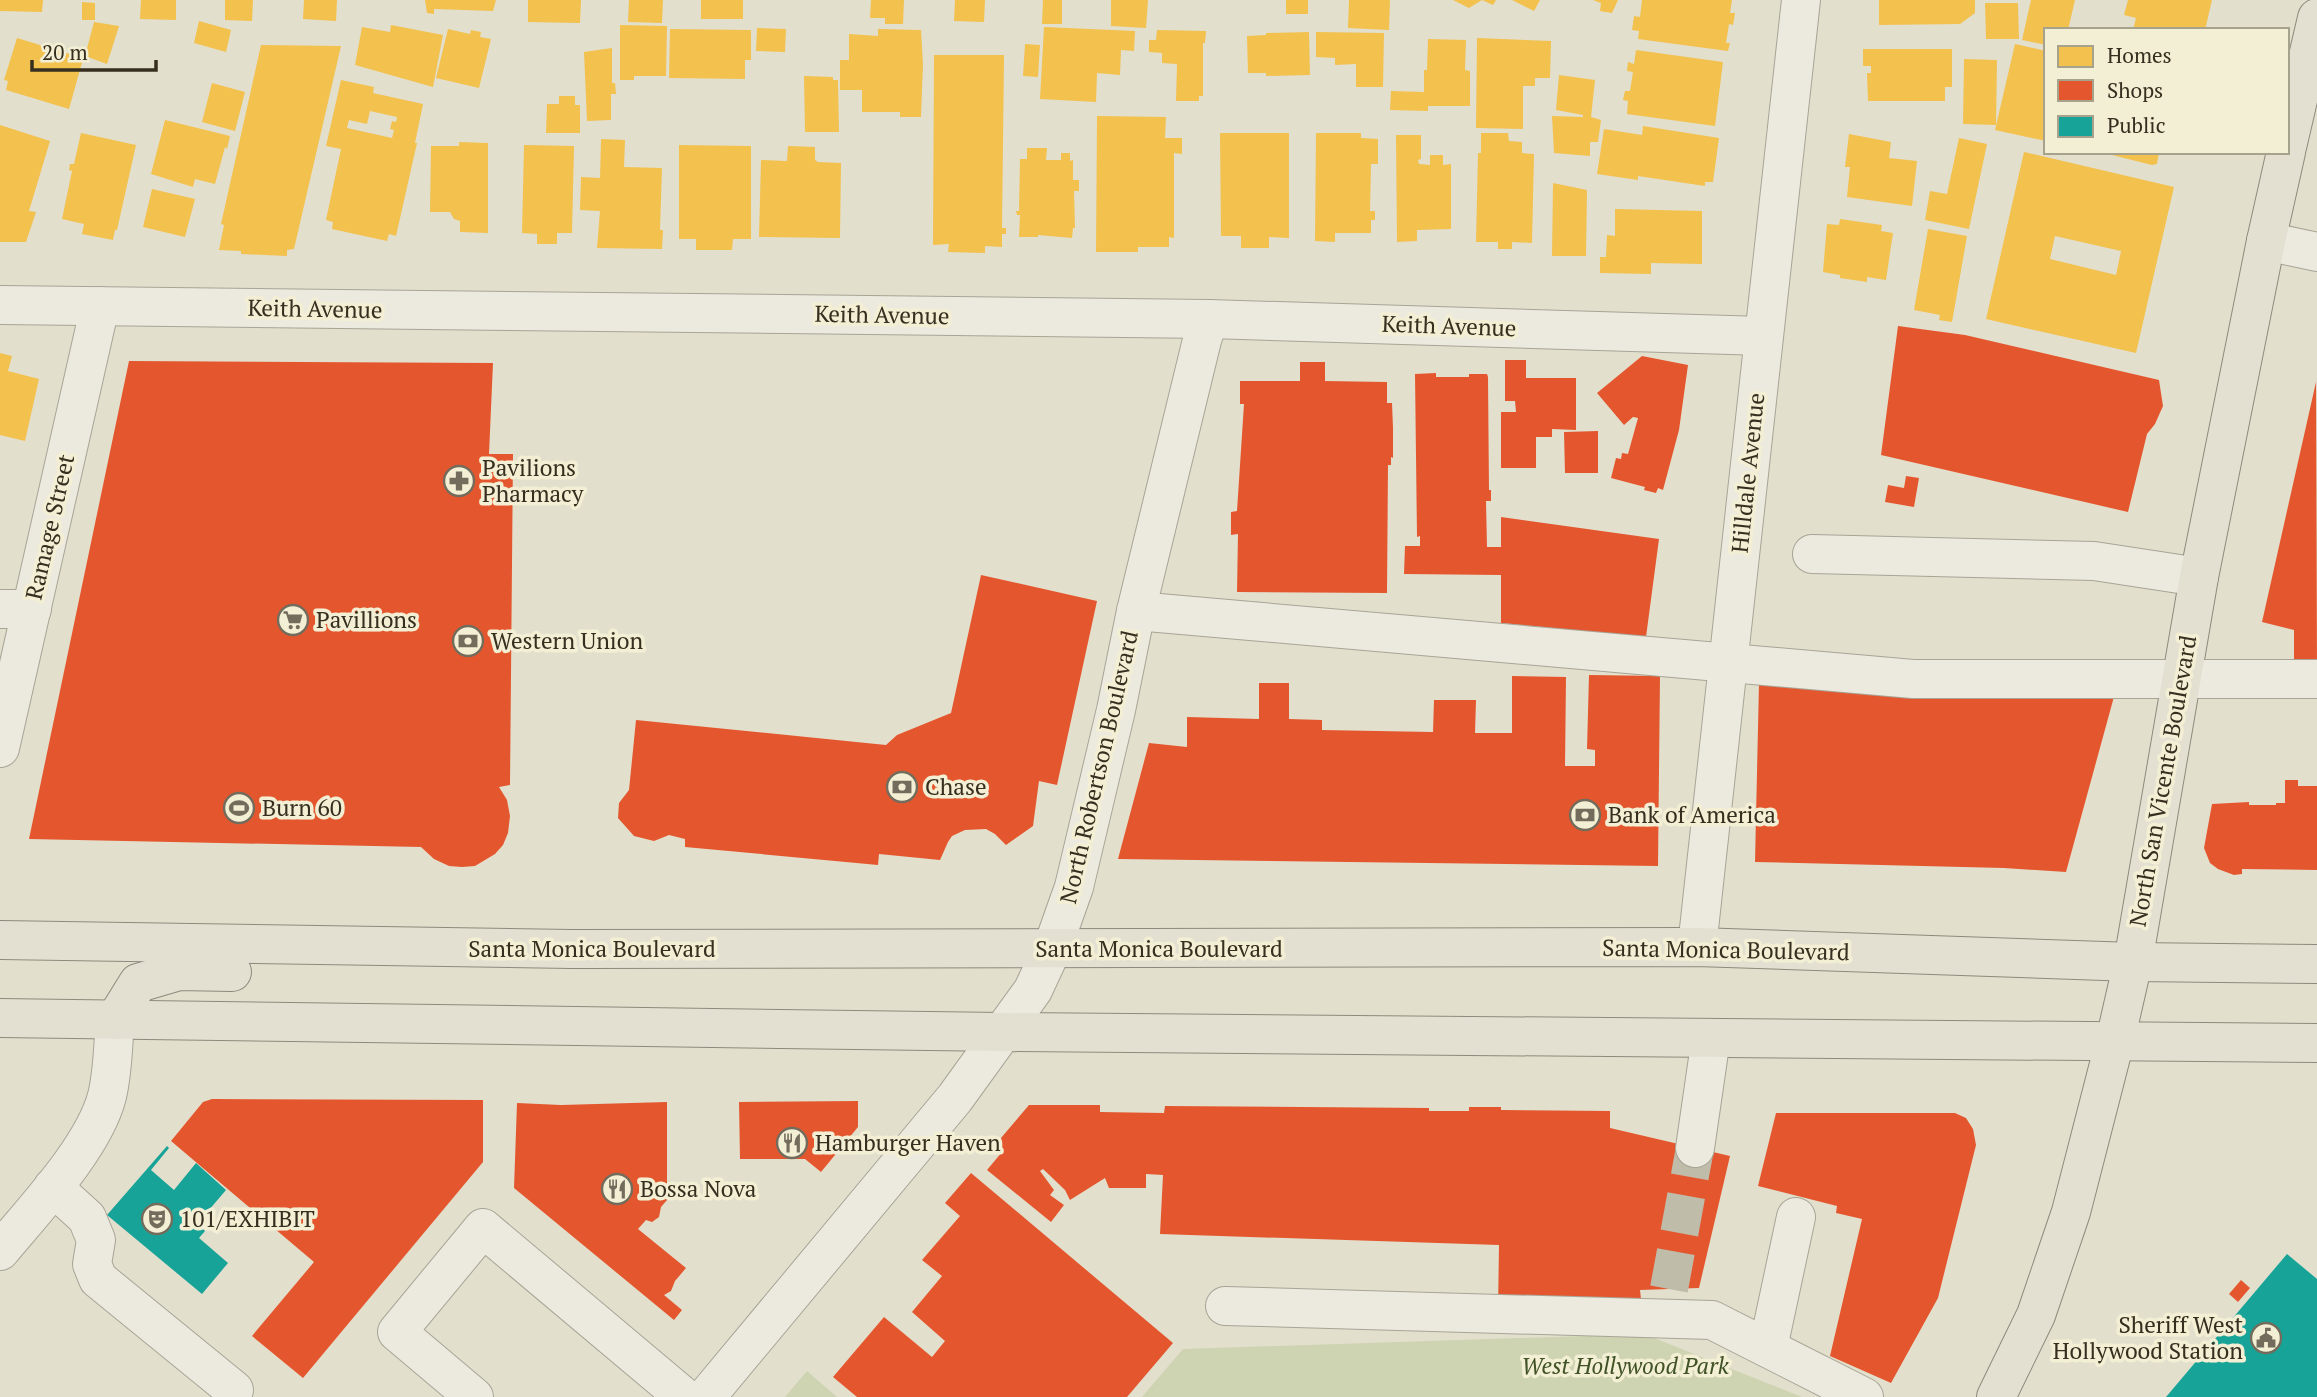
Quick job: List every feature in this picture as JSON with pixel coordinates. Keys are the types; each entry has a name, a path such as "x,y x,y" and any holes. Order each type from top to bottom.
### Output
{"main road":[{"name":"North San Vicente Boulevard","path":"2289,141 2317,18"},
{"name":"North San Vicente Boulevard","path":"1996,1397 2036,1315 2071,1212 2115,1041 2133,962 2199,578 2266,241 2286,154"},
{"name":"Santa Monica Boulevard","path":"0,940 372,948 1696,947 2133,962 2317,964"},
{"path":"115,1020 138,983 179,971 314,973 372,948"},
{"path":"0,1018 1003,1032 2317,1043"}],"street":[{"name":"Hilldale Avenue","path":"1696,947 1801,0"},
{"path":"2266,241 2317,252"},
{"name":"Keith Avenue","path":"0,305 1209,319 1763,336"},
{"name":"Ramage Street","path":"0,748 16,609 100,306"},
{"name":"North Robertson Boulevard","path":"706,1397 955,1098 1032,990 1052,949 1074,887 1116,710 1136,611 1209,319"},
{"path":"1812,554 2094,561 2199,578"},
{"path":"1136,611 1913,679 2317,679"},
{"path":"0,1251 53,1187 94,1129 107,1098 115,1020"},
{"path":"1695,1148 1711,1038"},
{"path":"53,1187 87,1218 96,1240 92,1264 98,1279 234,1390"},
{"path":"1768,1348 1796,1216"},
{"path":"474,1397 397,1332 482,1228 684,1397"},
{"path":"1225,1306 1666,1304 1713,1320 1864,1397"}],"green space":[{"name":"West Hollywood Park","path":"1644,1334 1802,1397 1142,1397 1183,1349"},
{"path":"807,1371 837,1397 785,1397"}],"building: Homes":[{"path":"0,0 43,0 42,12 0,11"},
{"path":"141,0 176,0 176,20 140,19"},
{"path":"225,0 253,0 252,21 225,20"},
{"path":"304,0 337,0 336,21 303,19"},
{"path":"425,0 496,0 493,11 434,9 434,14 427,13"},
{"path":"528,0 581,0 580,23 528,22"},
{"path":"629,0 663,0 662,23 628,22"},
{"path":"701,0 743,0 743,19 701,19"},
{"path":"871,0 904,0 903,24 885,24 885,18 870,18"},
{"path":"955,0 985,0 984,22 954,21"},
{"path":"1043,0 1062,0 1062,24 1042,24"},
{"path":"1111,0 1148,0 1146,28 1111,26"},
{"path":"1286,0 1308,0 1308,14 1286,14"},
{"path":"1349,0 1390,0 1389,30 1348,28"},
{"path":"1453,0 1482,0 1469,8"},
{"path":"1482,0 1496,0 1493,5"},
{"path":"1512,0 1540,0 1534,11"},
{"path":"1593,0 1618,0 1612,13 1600,11 1601,3"},
{"path":"1642,0 1732,0 1730,13 1735,13 1733,25 1729,24 1726,43 1730,43 1728,51 1638,39 1639,31 1632,30 1634,16 1640,17"},
{"path":"1879,0 1975,0 1975,13 1960,24 1879,25"},
{"path":"2031,0 2075,0 2068,28 2044,28 2044,45 2022,40"},
{"path":"2128,0 2212,0 2205,28 2134,28 2136,18 2124,15"},
{"path":"82,2 95,3 95,20 82,20"},
{"path":"1985,3 2018,3 2019,39 1986,39"},
{"path":"199,21 231,30 226,52 194,43"},
{"path":"94,22 119,26 107,64 85,56"},
{"path":"391,25 443,35 433,87 355,65 362,27 390,32"},
{"path":"620,25 667,26 666,76 634,76 634,80 620,80"},
{"path":"1044,27 1135,31 1134,51 1121,50 1120,75 1097,73 1096,102 1040,99"},
{"path":"757,28 786,29 785,52 756,51"},
{"path":"448,29 470,34 471,30 481,32 480,37 491,39 479,88 436,78"},
{"path":"670,29 751,30 751,60 745,60 745,79 669,78"},
{"path":"878,29 921,30 921,117 900,117 900,112 862,112 862,90 840,90 840,60 849,60 849,34 878,36"},
{"path":"1157,30 1206,31 1203,43 1203,96 1199,96 1199,101 1176,101 1177,64 1162,63 1162,53 1149,52 1149,40 1156,40"},
{"path":"1309,32 1310,75 1266,76 1266,73 1248,73 1247,36"},
{"path":"1316,32 1384,33 1383,87 1356,87 1356,64 1335,65 1335,58 1316,57"},
{"path":"17,38 73,55 75,51 80,52 78,57 83,59 69,109 6,90 8,81 4,80"},
{"path":"1477,38 1551,41 1550,78 1535,78 1535,86 1523,86 1523,129 1476,128"},
{"path":"1428,39 1466,40 1465,70 1470,71 1470,106 1428,106 1428,111 1390,110 1391,91 1424,92"},
{"path":"1025,44 1040,45 1038,77 1023,76"},
{"path":"2015,44 2044,51 2044,141 1995,130"},
{"path":"261,45 341,46 294,249 287,250 287,256 219,250 224,225 221,224"},
{"path":"612,48 612,83 615,83 616,94 611,94 611,120 587,121 584,52"},
{"path":"1863,49 1952,49 1952,87 1945,87 1945,101 1868,101 1867,73 1871,73 1871,66 1863,66"},
{"path":"1636,50 1723,62 1715,126 1627,114 1628,101 1623,100 1625,91 1630,91 1633,72 1627,71 1628,62 1634,64"},
{"path":"934,55 1004,55 1002,228 1006,228 1006,234 1002,234 1002,247 985,246 985,253 948,252 949,244 933,245"},
{"path":"1964,59 1997,60 1996,125 1963,124"},
{"path":"1559,75 1595,80 1591,117 1601,120 1598,142 1590,142 1590,156 1554,153 1552,116 1583,117 1556,110"},
{"path":"804,76 833,77 833,80 838,80 839,132 805,132"},
{"path":"341,80 374,87 373,93 423,104 396,236 389,234 387,241 332,229 333,222 326,220 341,149 326,146","holes":["370,111 397,117 396,122 392,121 390,129 394,130 392,138 347,128 349,120 367,124"]},
{"path":"212,83 245,92 235,131 202,122"},
{"path":"559,96 575,96 575,105 580,105 580,133 546,133 547,104 559,104"},
{"path":"1097,116 1166,117 1165,138 1182,138 1182,154 1174,153 1174,238 1169,237 1169,247 1138,247 1138,252 1096,252"},
{"path":"165,120 230,136 215,184 195,179 193,187 151,174"},
{"path":"0,125 50,141 29,211 36,212 26,242 0,242"},
{"path":"1643,126 1719,138 1713,182 1705,182 1705,186 1638,176 1638,180 1597,174 1604,129 1642,135"},
{"path":"81,133 136,145 113,240 82,234 84,224 62,219 72,171 69,170 70,164 74,164"},
{"path":"1220,133 1289,133 1289,238 1269,237 1269,248 1241,248 1241,236 1221,236"},
{"path":"1316,133 1361,133 1361,138 1378,139 1378,164 1371,164 1370,211 1375,211 1375,220 1371,220 1371,233 1335,233 1335,242 1315,241"},
{"path":"1481,133 1508,133 1509,141 1522,142 1522,153 1534,154 1532,243 1512,242 1512,249 1498,249 1498,242 1476,242"},
{"path":"1849,134 1891,142 1889,158 1917,161 1912,206 1847,197 1850,167 1845,167"},
{"path":"1396,135 1421,135 1419,164 1430,165 1430,155 1443,155 1443,165 1451,164 1451,229 1417,230 1417,241 1397,242"},
{"path":"1959,138 1987,144 1969,229 1925,220 1930,191 1947,194"},
{"path":"601,139 625,140 624,167 662,168 662,249 597,248 600,211 580,210 581,177 600,178"},
{"path":"459,142 488,143 488,233 460,232 460,221 454,219 450,212 430,212 431,146 459,146"},
{"path":"524,145 574,146 572,233 557,233 557,244 537,244 537,234 522,233"},
{"path":"679,145 751,146 751,239 733,239 732,250 696,250 696,239 679,239"},
{"path":"788,146 815,147 815,160 818,162 841,163 840,238 759,237 761,160 787,161"},
{"path":"1027,148 1047,148 1046,160 1061,160 1061,153 1070,153 1070,161 1073,160 1073,180 1079,180 1079,191 1074,191 1075,228 1072,238 1038,235 1019,237 1020,215 1017,215 1016,211 1019,211 1020,159 1027,159"},
{"path":"2024,152 2174,187 2136,353 1986,319","holes":["2055,236 2121,251 2116,275 2050,259"]},
{"path":"2108,154 2159,154 2157,164"},
{"path":"1553,183 1587,190 1586,256 1552,256"},
{"path":"152,189 195,199 185,237 143,227"},
{"path":"1615,209 1702,211 1702,264 1651,263 1651,274 1600,273 1600,257 1606,257 1607,235 1615,236"},
{"path":"1840,219 1882,225 1881,231 1893,233 1886,280 1867,277 1867,282 1823,272 1827,224 1839,225"},
{"path":"1928,229 1967,236 1952,322 1939,320 1940,315 1914,310"},
{"path":"0,353 12,356 8,371 39,379 25,441 0,435"}],"building: Shops":[{"path":"1898,326 1965,335 2159,380 2163,406 2147,434 2128,512 1881,455"},
{"path":"1642,356 1688,365 1679,430 1663,490 1658,488 1656,493 1644,490 1645,487 1611,478 1616,458 1621,459 1622,453 1628,454 1638,418 1633,417 1624,425 1597,393"},
{"path":"1505,360 1526,360 1526,378 1576,378 1576,430 1552,429 1552,437 1536,437 1536,468 1501,468 1501,412 1516,412 1515,401 1505,401"},
{"name":"Pavillions","path":"129,361 493,363 489,454 513,454 510,785 499,787 507,800 510,816 508,833 495,854 475,866 462,867 449,866 434,859 421,847 29,839"},
{"path":"1300,362 1325,362 1325,381 1387,382 1387,403 1392,403 1393,458 1391,457 1391,465 1388,465 1387,593 1237,592 1238,534 1231,535 1231,512 1237,511 1244,404 1240,404 1240,381 1300,381"},
{"path":"1436,373 1436,377 1487,374 1488,377 1491,501 1486,501 1487,547 1501,547 1501,517 1659,539 1646,637 1501,623 1501,575 1404,574 1405,546 1420,546 1420,536 1417,537 1415,374"},
{"path":"2316,382 2317,667 2294,668 2294,630 2262,622"},
{"path":"1598,431 1598,473 1565,473 1564,432"},
{"path":"1906,476 1919,478 1914,507 1885,502 1888,485 1904,488"},
{"path":"981,575 1097,601 1057,785 1039,781 1033,826 1006,845 986,829 965,830 952,836 940,860 879,854 878,865 685,847 685,839 669,835 654,841 634,836 618,818 619,803 629,790 636,720 886,745 897,735 951,713"},
{"path":"1589,675 1660,676 1658,866 1118,859 1149,743 1187,747 1187,717 1259,719 1259,683 1289,683 1289,719 1322,720 1322,730 1433,732 1434,700 1476,700 1475,733 1512,733 1512,676 1566,677 1565,766 1595,766 1595,750 1587,749"},
{"path":"1759,683 2115,693 2066,872 1755,862"},
{"path":"2285,780 2298,780 2298,786 2317,786 2317,870 2242,869 2242,874 2234,875 2210,863 2204,848 2212,804 2285,803"},
{"path":"212,1099 483,1100 483,1162 303,1378 252,1336 314,1262 171,1141 203,1102"},
{"name":"Hamburger Haven","path":"858,1101 858,1127 821,1172 805,1159 740,1159 739,1102"},
{"path":"667,1102 667,1200 661,1207 659,1217 652,1222 646,1220 638,1229 686,1268 675,1281 671,1291 664,1295 682,1310 674,1320 514,1188 517,1103 561,1105"},
{"path":"1029,1105 1100,1105 1100,1112 1164,1113 1165,1106 1429,1108 1429,1111 1469,1111 1469,1107 1501,1107 1501,1110 1610,1111 1610,1128 1730,1156 1699,1288 1640,1290 1641,1299 1498,1311 1499,1245 1160,1234 1163,1175 1146,1174 1146,1188 1109,1188 1105,1178 1070,1200 1065,1190 1043,1169 1040,1171 1054,1190 1050,1195 1064,1205 1051,1222 987,1170 1002,1152 995,1145"},
{"path":"1776,1113 1955,1113 1966,1118 1973,1129 1976,1145 1938,1298 1891,1383 1830,1356 1862,1219 1836,1213 1837,1206 1758,1186"},
{"path":"971,1173 1173,1343 1127,1397 857,1397 833,1377 884,1317 932,1357 945,1341 912,1312 942,1276 922,1260 960,1216 945,1203"},
{"path":"2241,1280 2250,1288 2238,1302 2229,1294"}],"building: Public":[{"name":"101/EXHIBIT","path":"167,1146 169,1148 151,1170 174,1190 196,1163 226,1190 197,1224 205,1231 199,1238 228,1263 202,1294 107,1215"},
{"name":"Sheriff West Hollywood Station","path":"2287,1254 2317,1279 2317,1397 2166,1397"}],"tunnel":[{"path":"1669,1289 1695,1148"}],"place":[{"name":"Pavilions Pharmacy","path":"459,481"},
{"name":"Pavillions","path":"293,620"},
{"name":"Western Union","path":"468,641"},
{"name":"Chase","path":"902,787"},
{"name":"Burn 60","path":"239,808"},
{"name":"Bank of America","path":"1585,815"},
{"name":"Hamburger Haven","path":"792,1143"},
{"name":"Bossa Nova","path":"617,1189"},
{"name":"101/EXHIBIT","path":"157,1219"},
{"name":"Sheriff West Hollywood Station","path":"2266,1338"}]}
